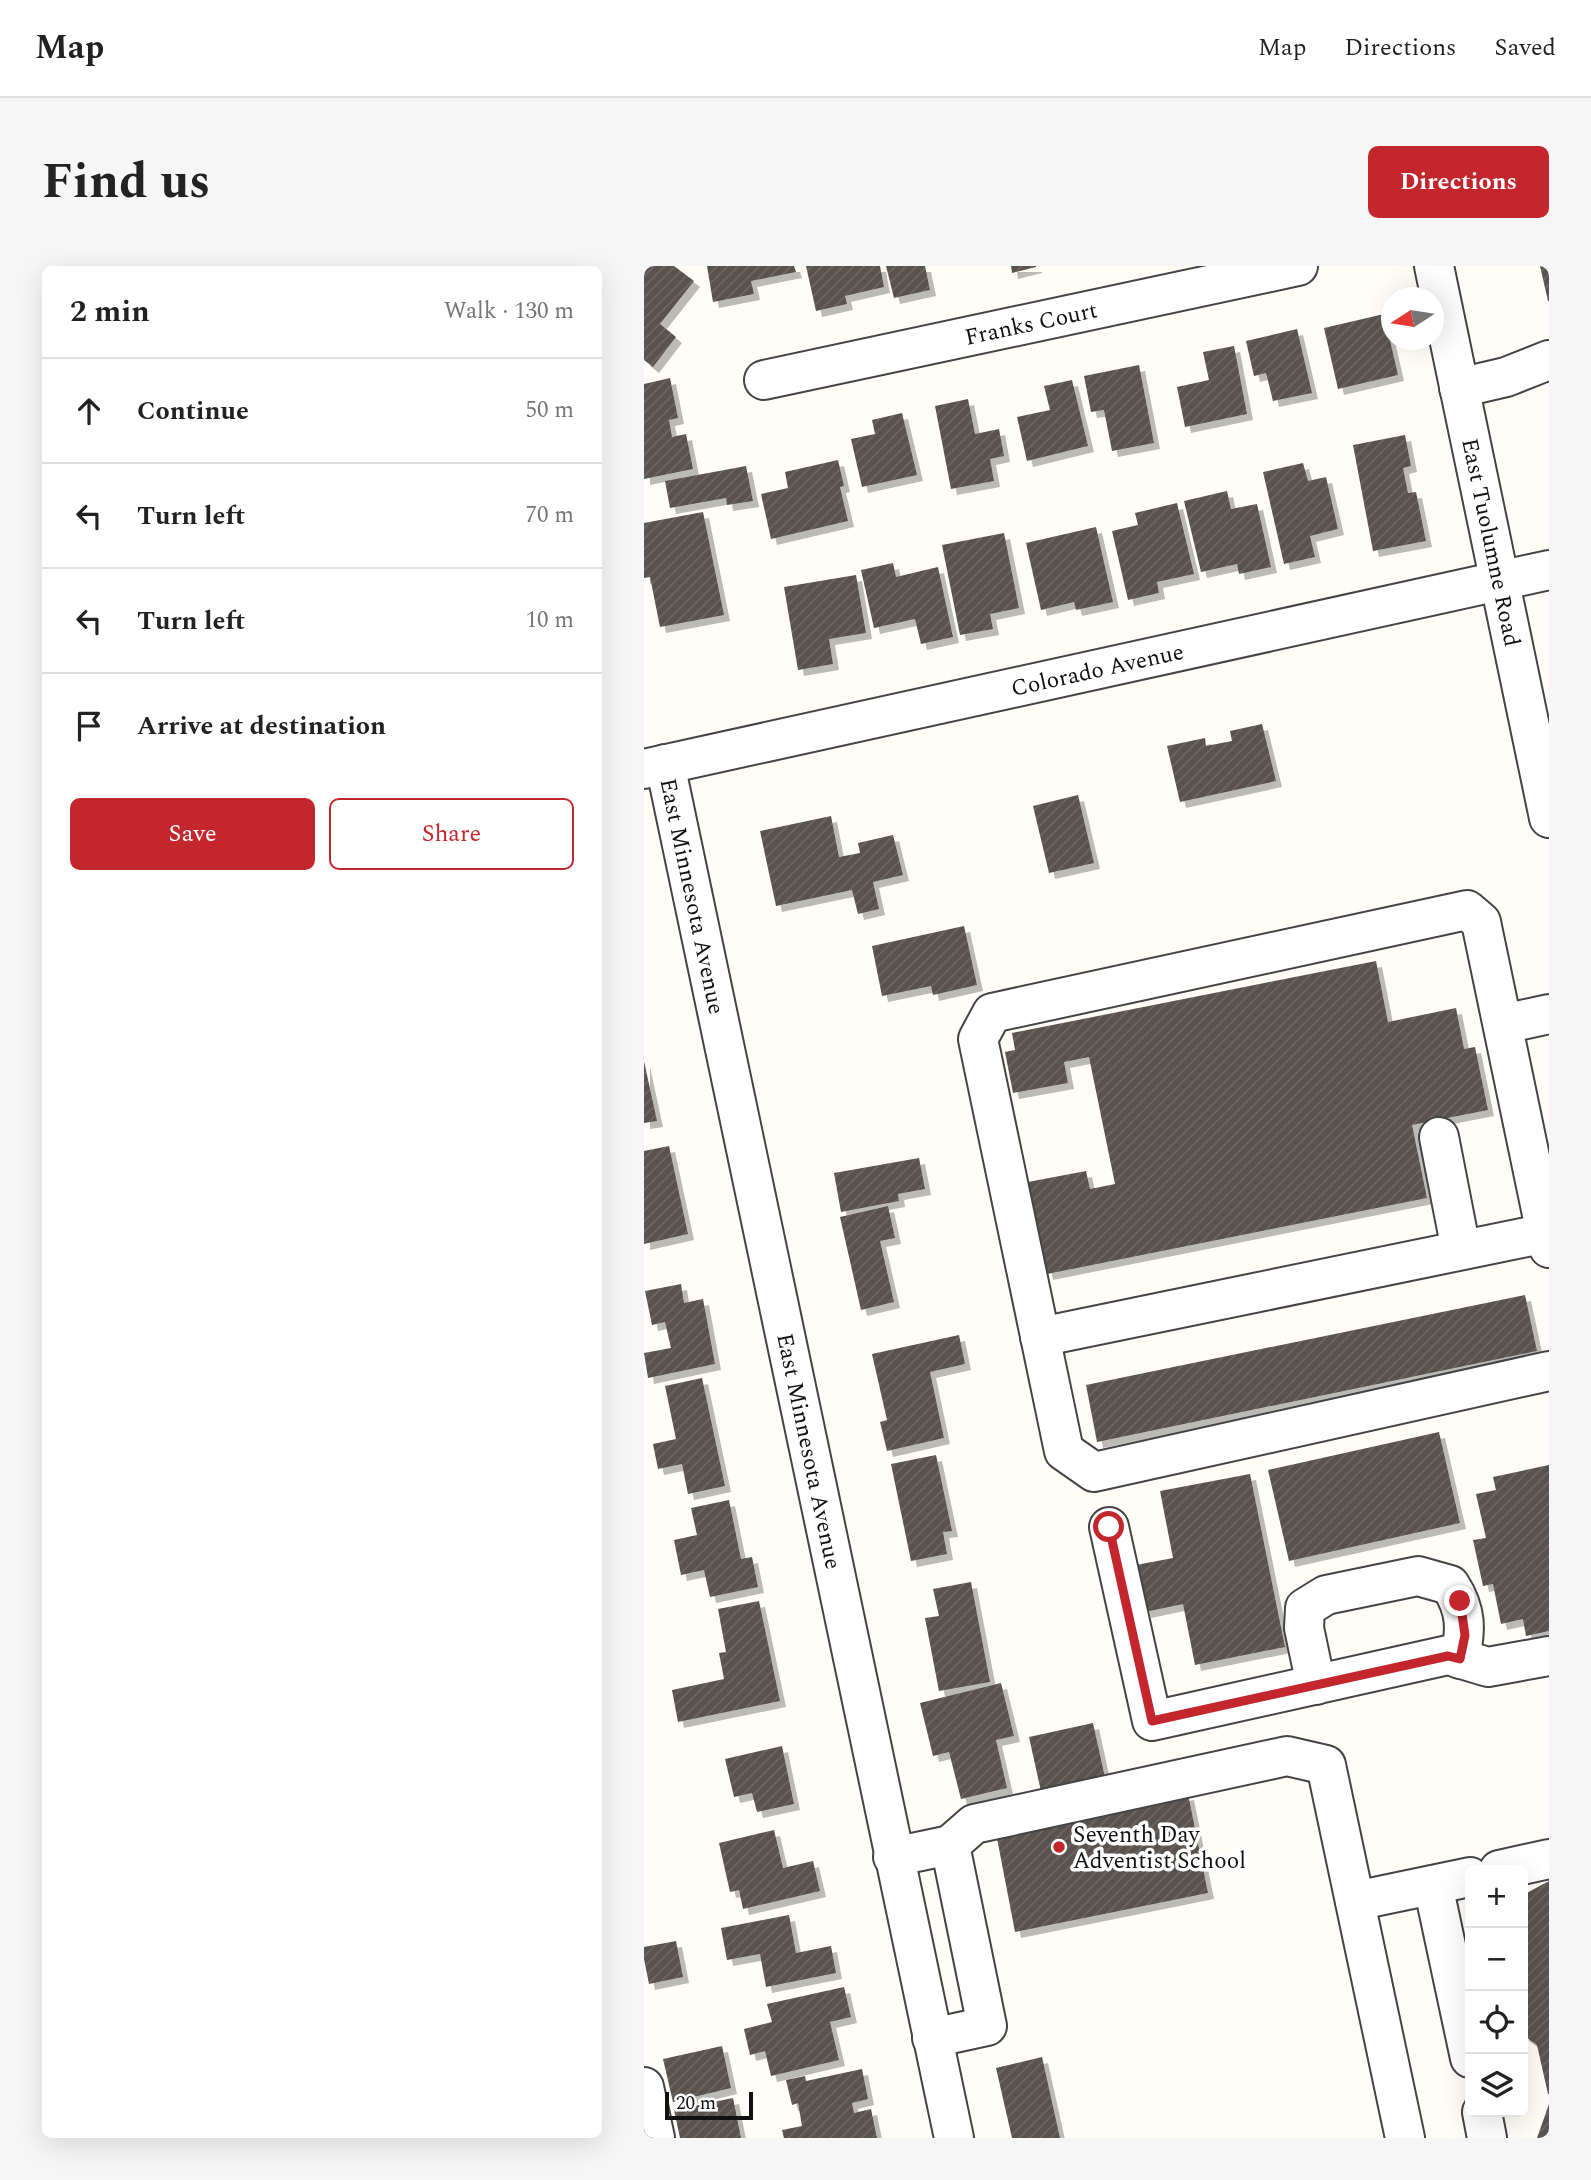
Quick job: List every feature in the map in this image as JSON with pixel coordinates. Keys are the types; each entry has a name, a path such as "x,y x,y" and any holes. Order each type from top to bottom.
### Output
{"street":[{"name":"Franks Court","path":"764,380 1297,266"},
{"name":"East Tuolumne Road","path":"1434,266 1549,818"},
{"path":"1459,388 1506,377 1549,360"},
{"name":"Colorado Avenue","path":"655,766 1549,570"},
{"name":"East Minnesota Avenue","path":"655,766 954,2138"},
{"path":"1040,1337 1461,1250 1547,1240 1481,922 1467,910 992,1013 978,1039 1040,1337 1064,1451 1094,1472 1549,1371"},
{"path":"1503,1024 1549,1014"},
{"path":"1439,1137 1461,1250"},
{"path":"1109,1527 1152,1721 1448,1656 1488,1667 1549,1656"},
{"path":"1316,1685 1304,1628 1305,1608 1326,1595 1419,1576 1450,1585 1460,1601 1465,1635 1460,1659"},
{"path":"893,1857 950,1845 974,1824 1287,1756 1326,1765 1405,2138"},
{"path":"932,2038 987,2026 950,1845"},
{"path":"1522,1865 1549,1859"},
{"path":"1355,1901 1465,1878"},
{"path":"1433,1885 1469,2054"},
{"path":"644,2087 654,2138"},
{"path":"1483,2117 1487,2138"}],"building":[{"path":"644,266 674,266 694,281 660,324 676,337 653,367 644,360"},
{"path":"707,266 794,266 796,272 751,281 754,294 713,302"},
{"path":"806,266 880,266 884,287 845,296 847,304 816,311"},
{"path":"886,266 925,266 930,290 894,298"},
{"path":"1011,266 1036,266 1036,267 1012,273"},
{"path":"1540,266 1549,266 1549,301 1548,301"},
{"path":"1381,315 1381,350 1392,350 1398,375 1338,389 1324,328"},
{"path":"1297,329 1312,393 1273,401 1266,373 1254,376 1246,341"},
{"path":"1234,346 1247,414 1185,427 1177,387 1209,380 1203,352"},
{"path":"1139,365 1154,443 1112,451 1104,410 1091,412 1084,376"},
{"path":"670,378 678,418 669,420 672,437 686,434 693,469 644,479 644,384"},
{"path":"1072,380 1088,446 1027,461 1017,417 1050,410 1044,386"},
{"path":"968,399 975,434 999,429 1004,456 990,459 994,481 951,489 935,406"},
{"path":"902,413 917,475 862,487 851,439 875,434 872,420"},
{"path":"1405,435 1411,466 1403,468 1408,493 1416,492 1426,541 1373,551 1353,445"},
{"path":"838,460 844,486 840,487 848,521 771,539 761,494 788,488 785,472"},
{"path":"1303,463 1308,481 1326,477 1338,529 1310,536 1315,557 1284,564 1263,472"},
{"path":"746,466 753,501 727,505 726,498 670,508 665,481"},
{"path":"1227,491 1231,509 1257,504 1271,567 1239,574 1237,564 1201,572 1184,501"},
{"path":"1177,503 1194,574 1157,582 1159,593 1128,600 1112,531 1138,525 1135,513"},
{"path":"703,512 724,615 660,627 650,577 644,578 644,523"},
{"path":"1096,527 1113,602 1076,610 1074,602 1041,610 1026,543"},
{"path":"1004,533 1019,608 990,614 993,629 960,635 942,545"},
{"path":"893,563 896,577 938,567 953,637 921,644 915,619 874,628 861,570"},
{"path":"856,575 866,633 829,639 833,664 798,670 784,587"},
{"path":"1262,724 1276,781 1180,802 1167,746 1205,738 1206,746 1232,741 1230,731"},
{"path":"1078,795 1094,863 1049,873 1033,806"},
{"path":"831,816 839,857 860,853 858,843 893,835 903,875 873,882 879,909 858,914 852,890 776,906 760,831"},
{"path":"964,926 977,985 933,995 931,986 882,996 872,946"},
{"path":"1376,961 1388,1022 1456,1008 1464,1049 1475,1047 1488,1110 1412,1125 1427,1198 1047,1274 1028,1182 1086,1171 1090,1189 1115,1184 1089,1057 1064,1062 1068,1083 1013,1093 1005,1052 1015,1050 1012,1033"},
{"path":"644,1061 657,1121 644,1123"},
{"path":"669,1146 688,1234 644,1244 644,1151"},
{"path":"919,1158 925,1189 898,1194 899,1201 841,1212 834,1173"},
{"path":"888,1206 895,1238 880,1241 894,1302 861,1310 840,1217"},
{"path":"681,1284 684,1303 703,1299 715,1364 648,1378 644,1353 671,1348 665,1322 652,1325 645,1291"},
{"path":"1525,1295 1537,1351 1097,1442 1086,1385"},
{"path":"959,1335 965,1364 930,1372 944,1438 887,1451 880,1422 887,1420 872,1354"},
{"path":"702,1378 725,1486 688,1494 682,1464 658,1469 653,1444 676,1439 665,1386"},
{"path":"1439,1432 1460,1523 1289,1561 1268,1470"},
{"path":"936,1455 952,1531 943,1532 947,1554 911,1561 891,1464"},
{"path":"1549,1465 1549,1631 1526,1636 1523,1619 1501,1624 1493,1584 1483,1586 1473,1540 1486,1538 1476,1494 1496,1490 1493,1477"},
{"path":"1250,1474 1285,1647 1195,1665 1183,1604 1145,1612 1136,1565 1173,1558 1160,1491"},
{"path":"729,1500 741,1559 752,1557 758,1587 710,1597 704,1570 681,1575 674,1540 697,1535 691,1508"},
{"path":"971,1582 990,1682 939,1691 925,1618 939,1616 933,1589"},
{"path":"759,1601 780,1701 678,1722 672,1690 724,1679 719,1653 726,1652 718,1609"},
{"path":"1001,1683 1014,1736 996,1740 1007,1788 961,1799 949,1752 933,1756 920,1703"},
{"path":"1093,1723 1106,1782 1042,1796 1029,1737"},
{"path":"782,1746 794,1804 757,1812 752,1793 734,1797 725,1759"},
{"path":"1188,1794 1208,1893 1015,1932 996,1833"},
{"path":"774,1830 783,1868 813,1861 820,1891 743,1909 739,1890 730,1892 719,1843"},
{"path":"1549,1881 1549,2094 1537,2045 1528,2039 1528,1892"},
{"path":"789,1915 796,1953 831,1946 836,1973 766,1987 760,1954 727,1960 721,1928"},
{"path":"676,1941 683,1977 649,1984 644,1947"},
{"path":"844,1987 851,2017 830,2022 839,2060 771,2076 765,2051 750,2055 744,2029 772,2022 767,2004"},
{"path":"722,2046 731,2088 673,2102 663,2059"},
{"path":"1042,2057 1060,2138 1012,2138 996,2068"},
{"path":"862,2069 868,2099 852,2103 854,2113 871,2109 877,2138 784,2138 782,2130 802,2126 798,2103 792,2105 786,2080 805,2076 806,2081"},
{"path":"733,2098 741,2138 680,2138 674,2110"},
{"path":"1549,2104 1549,2138 1537,2138"}],"place":[{"name":"Seventh Day Adventist School","path":"1059,1847"}],"route":[{"path":"1109,1527 1152,1721 1448,1656 1460,1659 1465,1635 1460,1601"}]}
